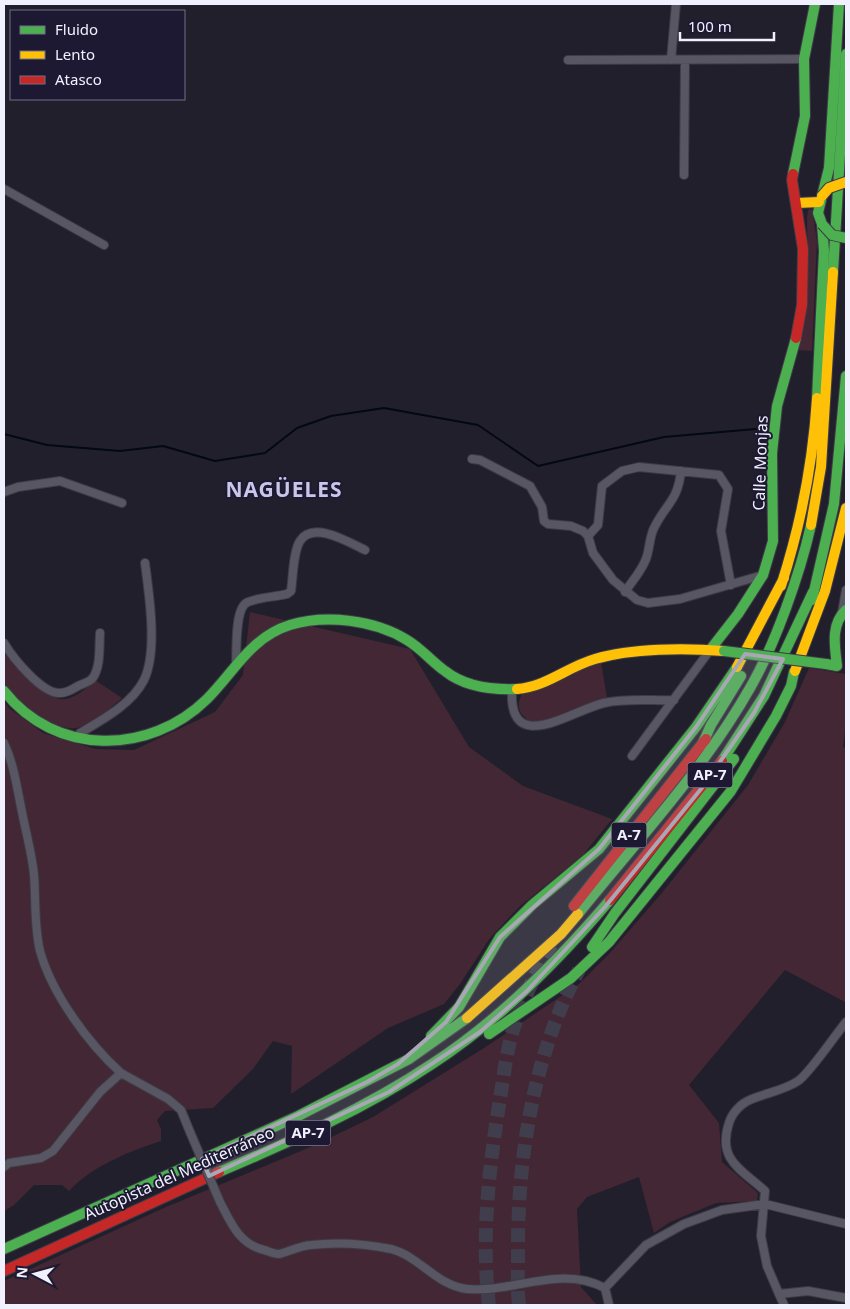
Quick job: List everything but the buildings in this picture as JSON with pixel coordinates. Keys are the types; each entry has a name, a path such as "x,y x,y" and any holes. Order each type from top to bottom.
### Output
{"main road":[{"name":"Calle Monjas","path":"710,650 738,614 763,575 773,541 772,453 777,406 795,342 802,305 803,249 792,180 805,116 804,59 815,4"},
{"path":"702,745 711,726 750,660 784,578 804,502 814,438 824,251 822,224 818,214 820,199 829,168 839,4"},
{"path":"771,640 797,572 810,528 821,467 846,54"},
{"path":"797,202 820,199 828,188 846,182"},
{"path":"822,224 832,235 846,238"},
{"path":"813,592 834,504 846,376"},
{"path":"715,786 730,774 755,740 794,672 810,635 830,577 846,508"},
{"path":"398,1064 439,1029 459,1007 490,951 509,926 587,860 632,809 724,687 742,659 784,578"},
{"name":"A-7","path":"592,947 615,913 715,786 745,743 777,688 810,614 813,592"},
{"name":"Autopista del Mediterráneo","path":"4,1271 93,1227 306,1134 413,1078 448,1055 504,1012 551,966 605,907 701,788 754,713 791,642 813,592"},
{"path":"4,691 19,710 48,729 91,741 128,741 156,733 178,723 202,705 244,653 272,631 293,624 317,620 353,622 385,629 407,639 443,672 463,682 480,686 512,689 539,685 585,662 606,656 710,650 842,667 835,628 844,612"},
{"name":"A-7","path":"561,931 597,876 702,745 771,640"},
{"name":"Autopista del Mediterráneo","path":"4,1249 298,1116 398,1064 447,1034 484,1005 561,931 593,897 698,766 750,689 771,640"},
{"path":"413,1078 430,1073 571,978 592,960 643,901 731,791 776,716 791,686 794,672"}],"street":[{"path":"671,60 676,4"},
{"path":"568,60 804,59"},
{"path":"684,175 685,61"},
{"path":"4,188 104,245"},
{"path":"472,459 480,460 530,486 542,507 544,521 548,524 571,526 588,536 593,553 624,592 637,600 648,603 680,599 763,575"},
{"path":"588,536 598,525 602,486 610,478 622,471 639,467 719,475 727,485 721,531 731,585"},
{"path":"624,592 639,573 646,558 651,534 676,494 682,471"},
{"path":"4,492 18,487 60,481 122,502"},
{"path":"236,665 239,615 242,607 248,602 288,594 291,591 300,541 308,534 324,533 334,535 365,550"},
{"path":"77,738 80,733 111,714 129,698 143,681 150,660 150,615 144,563"},
{"path":"844,612 846,590"},
{"path":"4,643 11,655 35,680 50,692 60,693 69,692 92,679 98,664 100,633"},
{"path":"632,756 710,650"},
{"path":"512,689 511,703 516,716 531,726 544,726 604,703 674,700"},
{"path":"4,743 11,758 34,874 40,949 46,971 61,999 106,1059 121,1073 168,1099 181,1110 220,1202 235,1232 256,1248 278,1254 293,1248 312,1245 340,1244 392,1249 449,1284 465,1288 509,1288 565,1276 588,1280 604,1288 609,1305"},
{"path":"781,1304 779,1294 767,1266 761,1236 765,1191 735,1166 726,1153 725,1138 730,1120 738,1108 750,1100 799,1081 846,1022"},
{"path":"4,1167 9,1163 40,1158 53,1151 100,1092 121,1073"},
{"path":"604,1288 646,1245 684,1224 722,1210 765,1204 846,1224"},
{"path":"779,1294 808,1291 846,1298"}],"highlighted area":[{"path":"745,654 783,659 754,713 701,789 605,907 527,991 480,1032 389,1092 209,1176 202,1159 367,1082 398,1064 446,1022 500,937 599,849 696,727"}],"shaded area":[{"path":"812,209 817,241 812,351 798,350 808,281 807,219 808,210"},
{"path":"250,612 410,649 469,747 523,786 612,819 583,855 519,907 490,938 460,984 444,1004 388,1028 291,1094 292,1046 273,1041 253,1069 213,1108 165,1111 157,1120 161,1129 161,1141 112,1160 89,1174 69,1191 62,1185 34,1185 14,1205 4,1211 4,701 9,708 43,733 96,749 134,750 215,712 243,675"},
{"path":"4,649 31,681 48,695 57,698 70,698 82,692 95,680 122,698 101,716 84,726 69,728 47,721 25,707 8,692 3,680"},
{"path":"601,662 607,698 559,717 540,722 529,721 521,713 519,702 524,691 544,687 581,669"},
{"path":"809,668 846,674 846,723 843,747 846,748 846,1000 845,1002 785,970 689,1085 719,1123 722,1162 758,1193 757,1201 716,1203 670,1222 654,1233 639,1177 587,1197 577,1209 581,1287 597,1305 4,1305 4,1281 166,1207 313,1146 373,1117 484,1048 579,984 608,955 661,894 748,785 785,722"}],"waterway":[{"path":"4,434 47,445 120,451 163,446 215,461 265,453 297,428 331,416 384,408 478,425 538,466 664,437 766,428"}],"tunnel":[{"path":"489,1305 486,1254 487,1202 506,1060 510,1040 520,1011 551,945"},
{"path":"519,1305 518,1220 525,1146 531,1109 550,1037 563,1003 579,970"}],"traffic: fast":[{"path":"793,174 805,116 804,59 815,4"},
{"path":"822,196 829,168 839,4"},
{"path":"833,272 846,54"},
{"path":"822,196 818,213 822,224"},
{"path":"817,398 824,251 822,224"},
{"path":"822,224 832,235 846,238"},
{"path":"710,650 738,614 763,575 773,541 772,453 777,406 796,338"},
{"path":"812,600 834,504 846,376"},
{"path":"578,914 691,776 732,718 750,688 769,651 786,609 811,525"},
{"path":"722,761 764,696 813,592"},
{"path":"826,664 837,666 836,629 841,616 846,610"},
{"path":"4,691 25,712 49,728 75,737 103,741 131,739 158,731 184,718 207,699 244,656 264,638 290,625 319,620 350,621 380,628 407,640 440,667 461,681 489,688 517,689"},
{"path":"724,651 826,664"},
{"path":"431,1036 459,1007 500,937 532,905 599,849 696,727 737,667"},
{"path":"489,1034 571,978 609,942 731,791 776,716 791,686 794,672"},
{"path":"702,745 711,725 741,676"},
{"path":"592,947 615,913 734,759"},
{"path":"219,1172 301,1136 355,1109 407,1080 457,1047 504,1009 549,967 610,900"},
{"path":"4,1249 298,1116 409,1059 467,1018"}],"traffic: slow":[{"path":"822,196 829,188 846,182"},
{"path":"797,203 819,202"},
{"path":"811,525 821,467 833,272"},
{"path":"781,586 805,493 817,398"},
{"path":"795,671 825,591 846,508"},
{"path":"737,667 784,578"},
{"path":"517,689 537,685 575,667 610,655 659,650 693,649 724,651"},
{"path":"467,1018 561,934 578,914"}],"traffic: jam":[{"path":"793,174 792,180 803,249 802,305 796,338"},
{"path":"574,906 706,739"},
{"path":"610,900 722,761"},
{"path":"4,1271 219,1172"}],"district":[{"name":"NAGÜELES","path":"284,490"}]}
